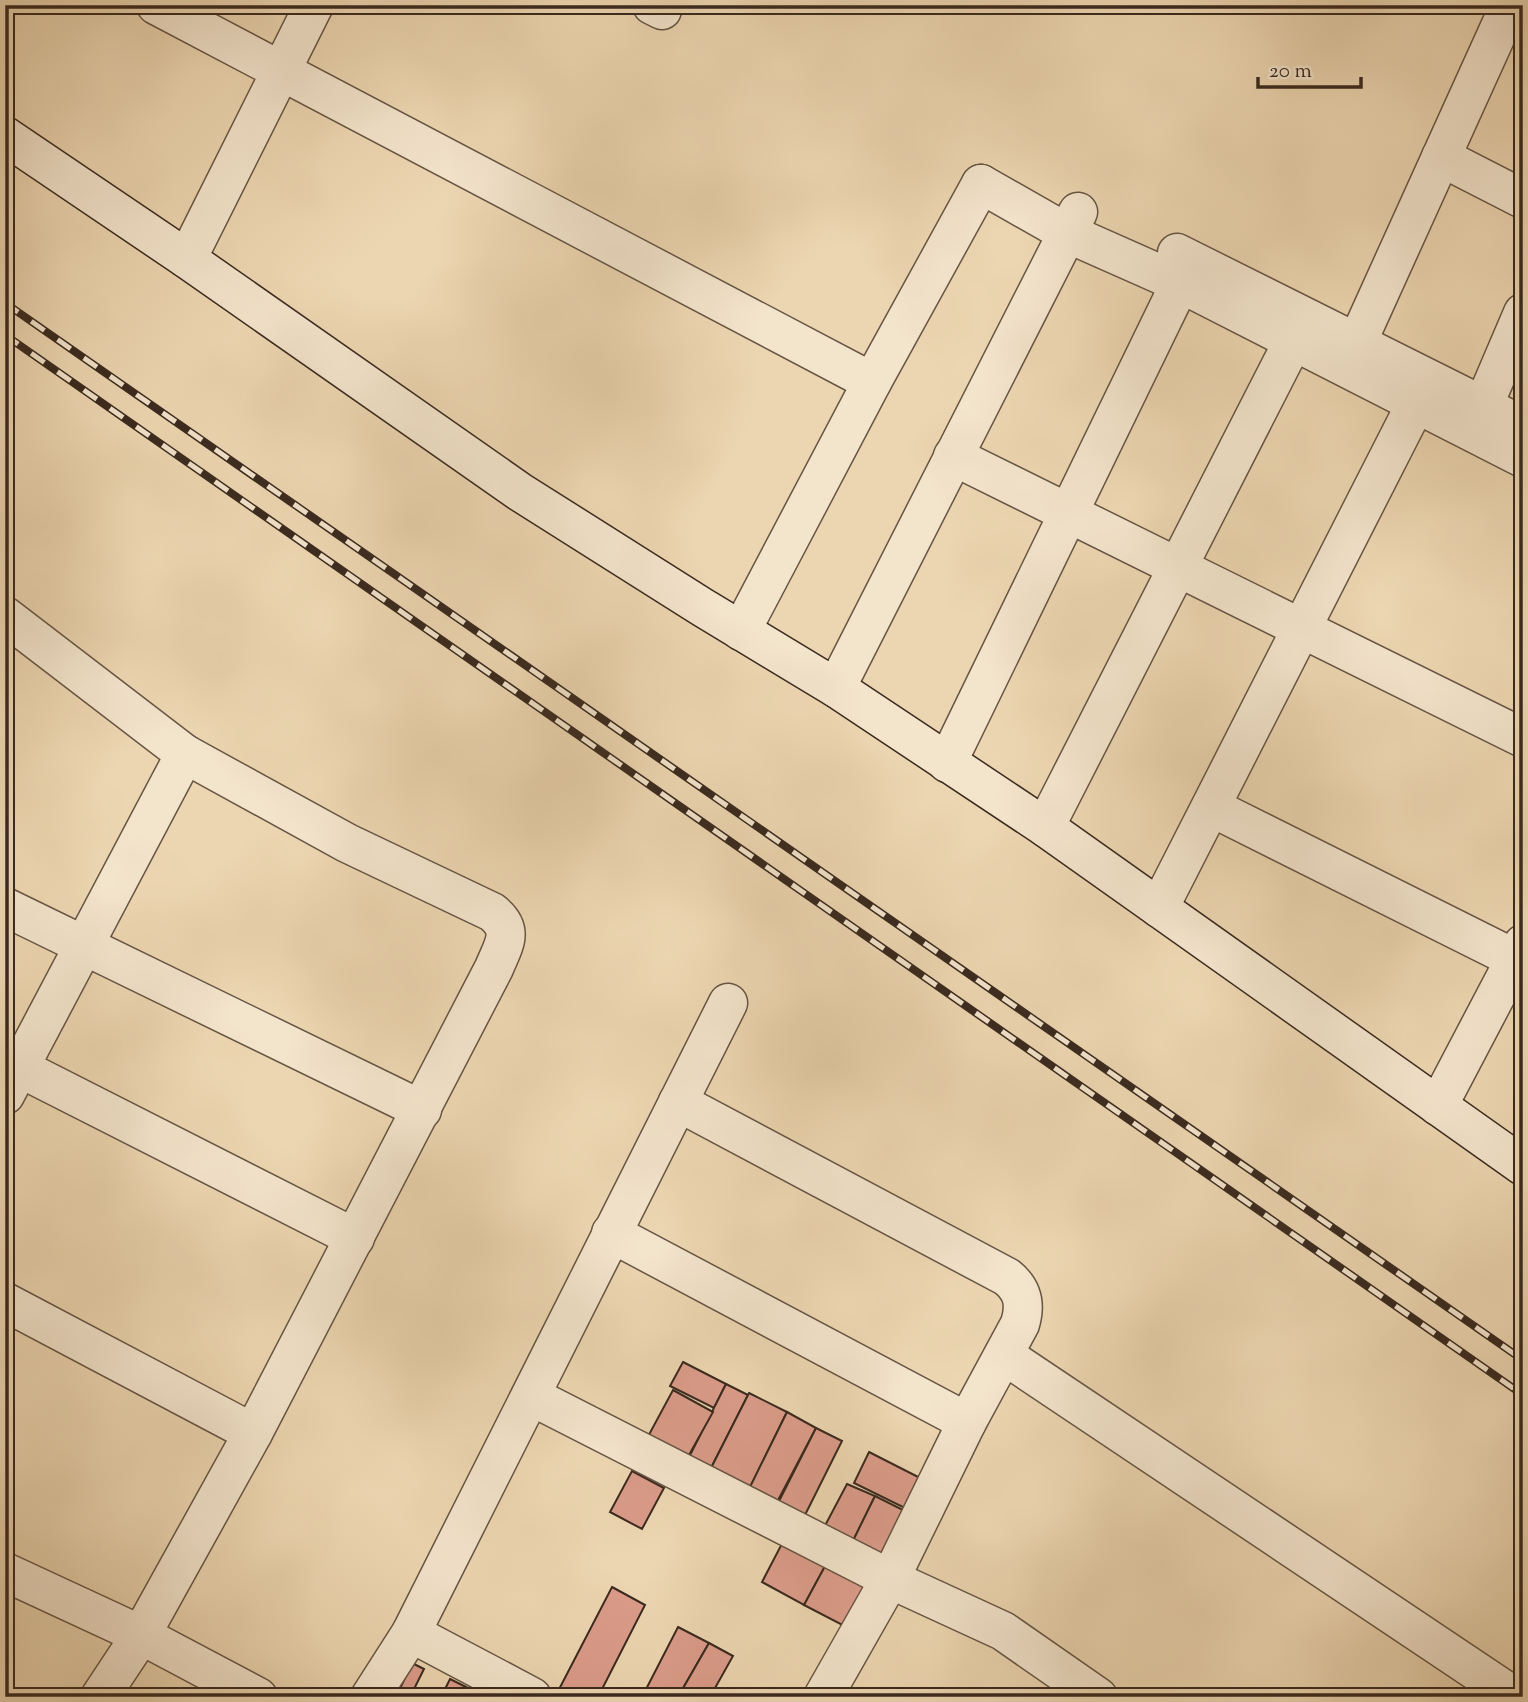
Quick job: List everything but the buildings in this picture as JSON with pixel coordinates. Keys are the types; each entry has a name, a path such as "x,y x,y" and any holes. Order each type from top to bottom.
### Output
{"street":[{"path":"156,5 872,382"},
{"path":"187,259 314,5"},
{"path":"1352,355 1510,5"},
{"path":"5,136 187,259 520,492 836,688 1045,827 1523,1166"},
{"path":"1441,158 1523,199"},
{"path":"741,631 872,382 981,184 1186,271 1478,419 1523,458"},
{"path":"836,688 1072,222"},
{"path":"947,763 1186,271"},
{"path":"1478,419 1523,313"},
{"path":"1045,827 1300,329"},
{"path":"1159,908 1422,391"},
{"path":"1478,419 1523,426"},
{"path":"953,456 1523,738"},
{"path":"5,616 185,754 347,844 492,912 503,920 506,930 505,942 494,968 253,1433 141,1635 100,1697"},
{"path":"185,754 13,1081 355,1238"},
{"path":"1211,807 1520,955 1438,1106"},
{"path":"5,907 422,1110"},
{"path":"370,1697 411,1633 728,1003"},
{"path":"678,1102 1007,1277 1016,1285 1024,1303 1020,1324 967,1422 890,1579 823,1697"},
{"path":"611,1233 967,1422"},
{"path":"5,1302 253,1433"},
{"path":"1004,1355 1510,1695"},
{"path":"531,1396 890,1579 1003,1631 1098,1697"},
{"path":"5,1572 141,1635 258,1697"},
{"path":"411,1633 531,1697"}],"railway":[{"path":"5,303 1523,1360"},
{"path":"5,335 1523,1395"}]}
